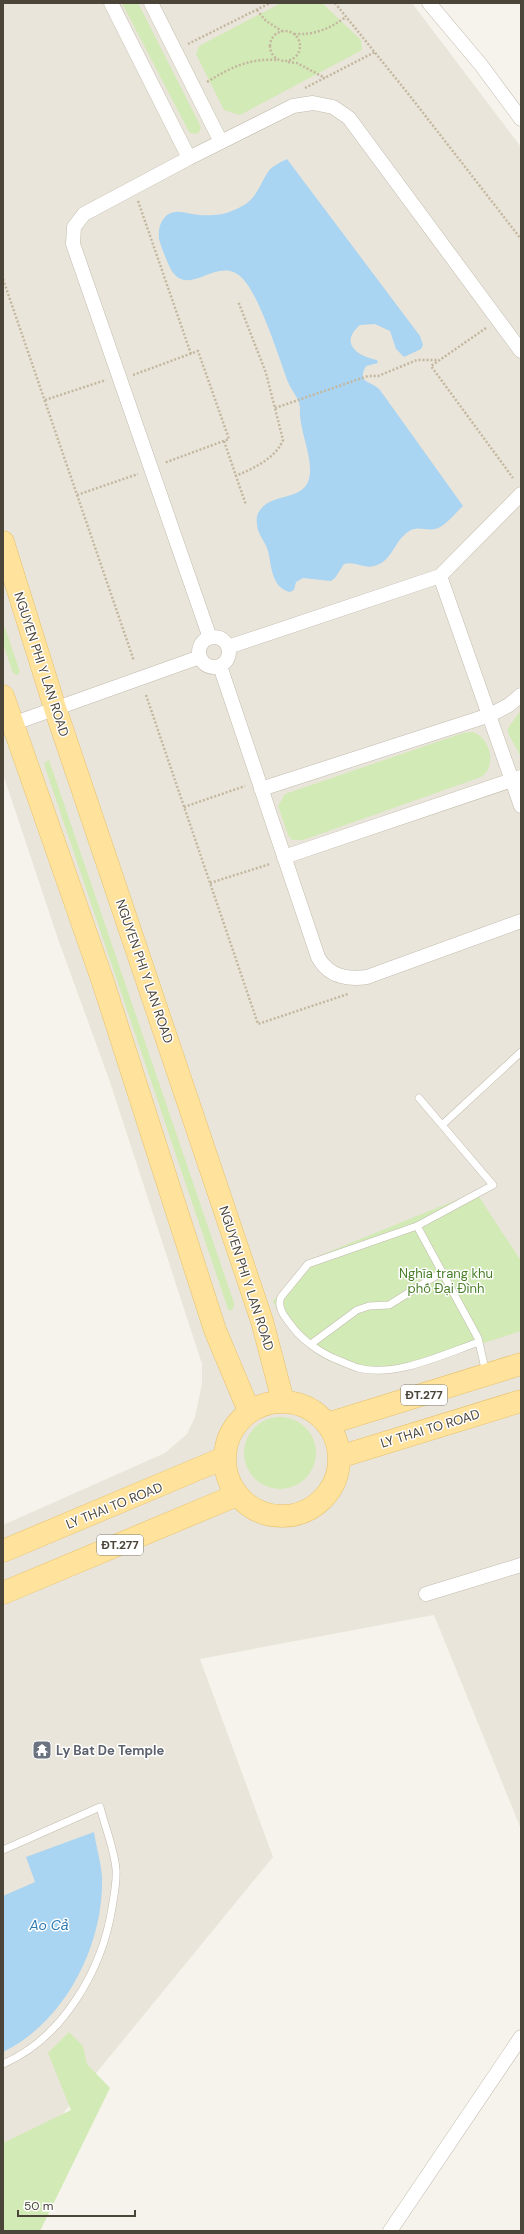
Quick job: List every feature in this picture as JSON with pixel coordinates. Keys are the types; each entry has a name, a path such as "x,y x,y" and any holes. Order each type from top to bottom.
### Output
{"main road":[{"name":"NGUYEN PHI Y LAN ROAD","path":"3,542 55,708 262,1321 283,1401"},
{"path":"3,696 102,982 215,1330 249,1412"},
{"name":"ĐT.277","path":"327,1424 521,1364"},
{"name":"LY THAI TO ROAD","path":"339,1456 521,1400"},
{"path":"283,1401 305,1406 314,1411 327,1424 335,1440 339,1456 338,1468 329,1490 317,1503 302,1512 278,1516 256,1510 237,1495 228,1478 224,1458 229,1436 240,1419 249,1412 268,1403 283,1401"},
{"name":"LY THAI TO ROAD","path":"3,1551 224,1458"},
{"name":"ĐT.277","path":"3,1593 237,1495"}],"street":[{"path":"111,3 188,158"},
{"path":"151,3 221,142"},
{"path":"429,3 481,65 521,119"},
{"path":"210,638 73,244 74,226 84,214 188,158 293,106 313,103 333,107 349,118 521,351"},
{"path":"228,647 440,576 521,494"},
{"path":"440,576 490,714 517,778 521,806"},
{"path":"210,638 220,638 228,647 228,659 220,666 215,668 205,665 200,657 200,647 210,638"},
{"path":"12,724 200,657"},
{"path":"220,666 318,957 325,967 338,976 348,978 367,977 521,921"},
{"path":"261,789 490,714 509,705 521,695"},
{"path":"284,857 517,778"},
{"path":"426,1594 521,1565"},
{"path":"390,2231 521,2037"}],"lane":[{"path":"442,1124 521,1052"},
{"path":"419,1098 494,1185 417,1226 316,1260 304,1268 281,1297 279,1305 296,1332 311,1344 331,1357 358,1368 388,1370 479,1342"},
{"path":"417,1226 466,1314 479,1342 487,1375"},
{"path":"311,1344 357,1310 369,1306 389,1305 442,1272"},
{"path":"3,1850 100,1807 116,1868 115,1889 109,1924 91,1975 76,2001 56,2024 18,2056 3,2064"}],"path":[{"path":"186,46 270,3"},
{"path":"335,3 375,52 521,240"},
{"path":"257,10 266,21 283,31 294,34 318,33 328,29 346,16"},
{"path":"278,60 271,53 270,45 275,34 283,31"},
{"path":"287,62 296,57 300,49 299,40 294,34"},
{"path":"303,90 375,52"},
{"path":"205,83 230,68 244,63 266,59 298,63 325,78"},
{"path":"137,200 191,354"},
{"path":"3,279 134,661"},
{"path":"235,476 263,463 281,447 283,434 266,373 238,301"},
{"path":"487,327 431,366 513,478"},
{"path":"133,375 198,352 229,440 163,463"},
{"path":"276,408 364,378 378,376 417,360 439,360"},
{"path":"45,400 107,380"},
{"path":"224,441 246,505"},
{"path":"77,495 139,474"},
{"path":"146,695 258,1024 348,994"},
{"path":"184,807 245,786"},
{"path":"210,883 270,864"}],"shaded area":[{"path":"3,3 412,3 521,147 521,1829 434,1615 200,1659 273,1857 3,2187 3,1525 165,1453 187,1434 195,1417 202,1384 202,1364 110,1082 58,939 3,774"}],"green space":[{"path":"122,3 138,3 200,125 201,129 197,134 190,133 188,130"},
{"path":"281,3 322,3 361,40 362,50 240,115 224,110 196,54 199,46"},
{"path":"3,622 20,672 17,675 13,673 3,644"},
{"path":"521,710 521,757 508,733 508,728"},
{"path":"473,732 484,740 490,753 489,767 481,777 303,840 292,840 288,835 278,806 285,794 463,733"},
{"path":"49,760 234,1303 234,1307 231,1311 228,1309 46,770 44,763"},
{"name":"Nghĩa trang khu phố Đại Đình","path":"476,1192 521,1261 521,1331 394,1372 374,1372 355,1370 322,1357 294,1334 283,1319 273,1301 306,1261"},
{"path":"273,1417 287,1417 294,1419 306,1427 314,1439 316,1453 314,1467 306,1479 294,1487 287,1489 273,1489 266,1487 254,1479 246,1467 244,1460 244,1446 246,1439 254,1427 266,1419"},
{"path":"69,2032 83,2046 87,2064 110,2088 40,2231 3,2231 3,2143 71,2110 48,2053"}],"water":[{"path":"287,159 420,336 423,345 421,349 404,357 396,349 390,331 375,324 360,325 351,338 351,343 357,352 377,360 378,363 366,366 363,372 364,379 380,390 463,506 439,528 414,529 408,532 399,541 389,556 380,564 367,567 352,563 344,564 335,578 331,581 303,578 296,582 294,590 290,592 281,587 275,579 267,548 257,527 257,516 266,504 299,492 308,482 310,465 300,417 299,401 288,382 274,342 255,297 248,285 241,277 231,271 221,271 191,280 182,280 174,274 167,261 159,239 159,229 161,223 167,215 171,213 183,212 199,215 221,214 230,212 247,203 256,194 270,170 277,164"},
{"name":"Ao Cả","path":"94,1832 102,1877 101,1903 96,1929 88,1954 76,1979 62,2001 45,2022 25,2039 3,2052 3,1896 35,1882 26,1857"}],"place":[{"name":"Ly Bat De Temple","path":"42,1750"}]}
